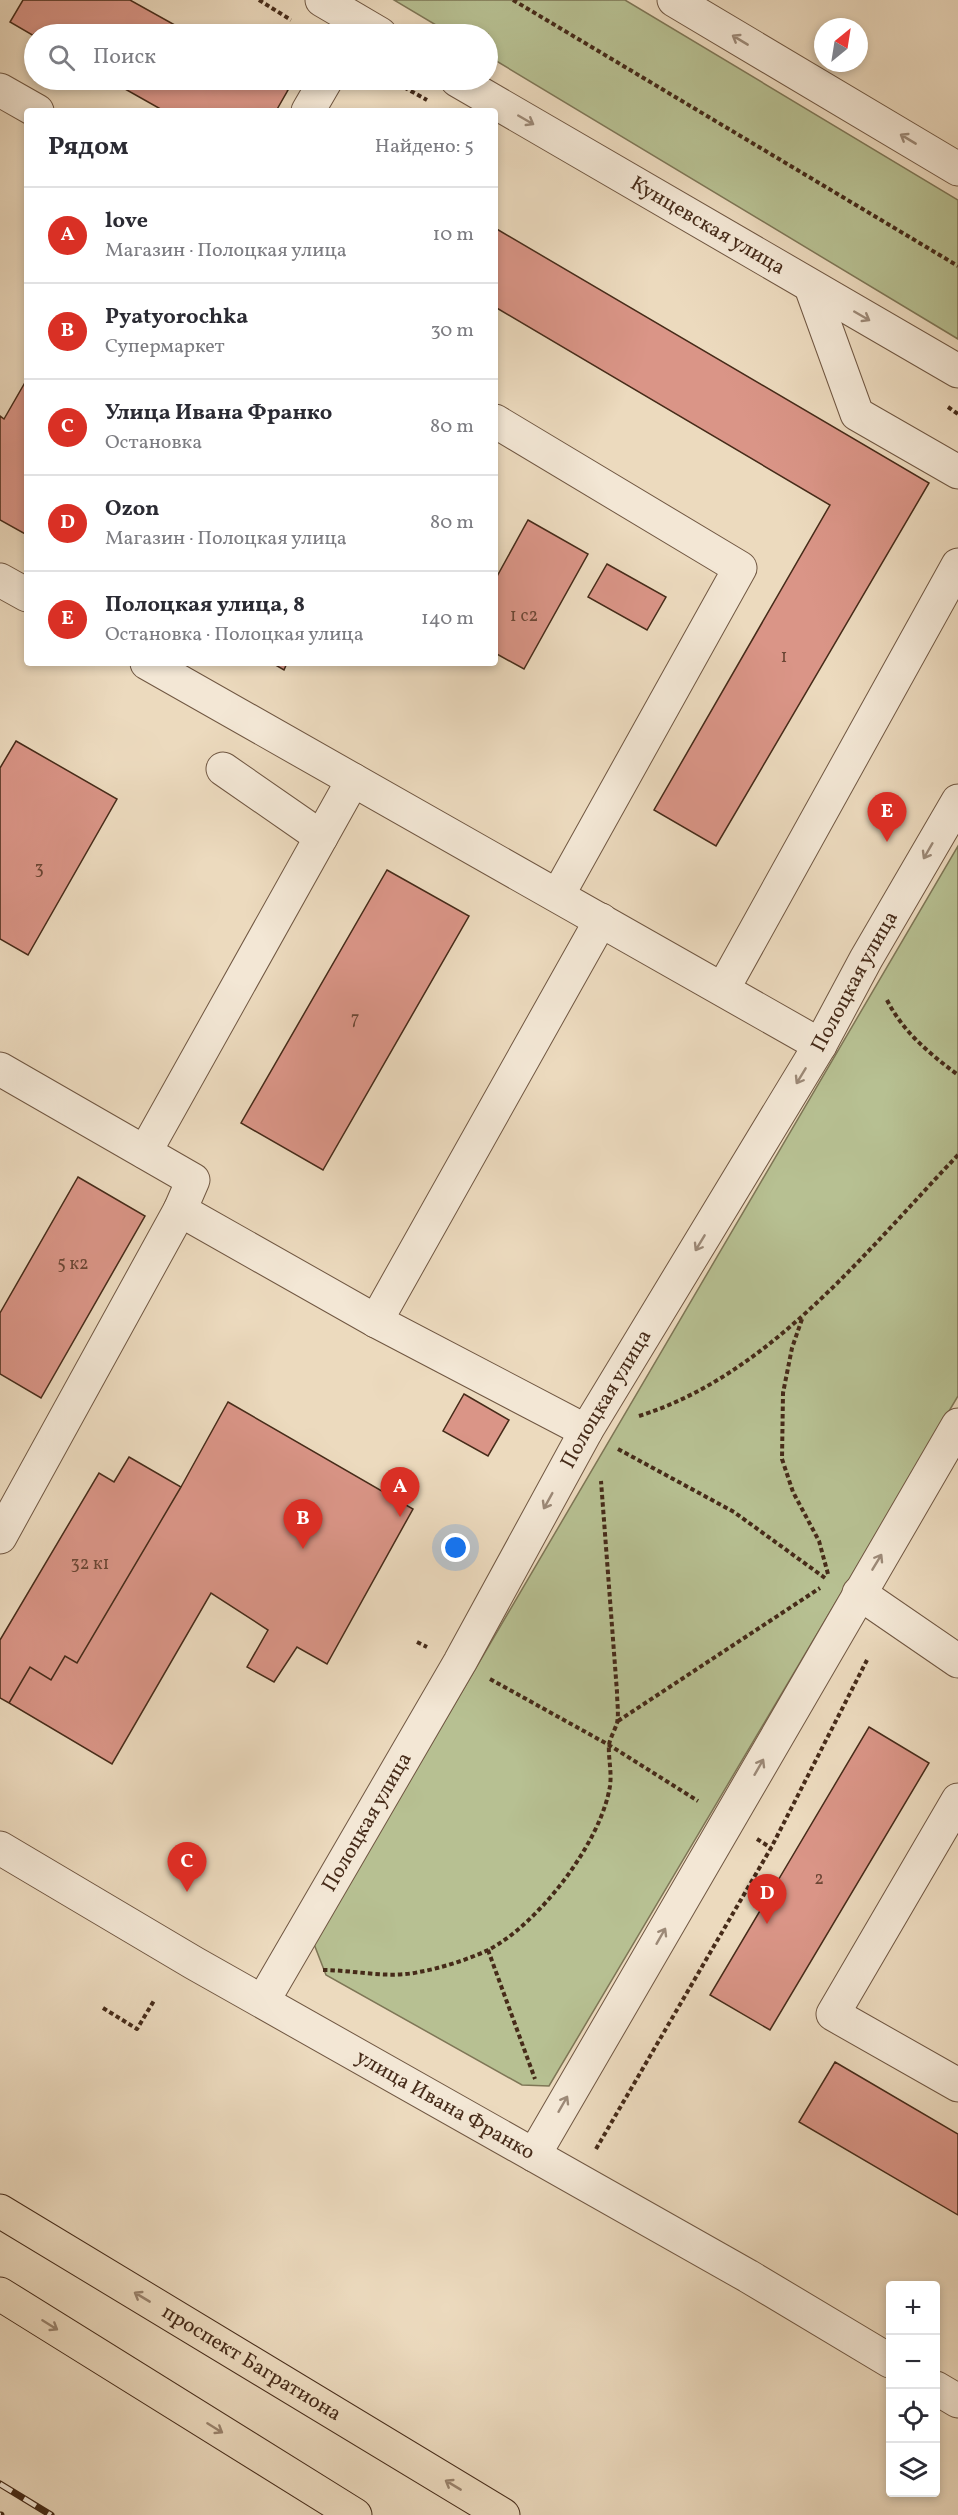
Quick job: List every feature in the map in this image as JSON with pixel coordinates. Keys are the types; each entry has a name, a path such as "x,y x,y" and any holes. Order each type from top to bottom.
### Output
{"main road":[{"name":"проспект Багратиона","path":"0,2211 502,2515"},
{"path":"0,2294 355,2515"}],"street":[{"path":"322,0 355,24"},
{"path":"674,0 958,169"},
{"path":"0,90 32,108"},
{"path":"310,108 320,90"},
{"name":"Кунцевская улица","path":"474,90 958,371"},
{"path":"811,287 857,414 958,472"},
{"path":"498,423 740,568 558,895"},
{"path":"723,989 958,565"},
{"path":"152,666 820,1045"},
{"path":"223,769 321,837"},
{"path":"145,1152 353,780"},
{"name":"Полоцкая улица","path":"262,2001 460,1662 586,1431 820,1045 866,959 958,801"},
{"path":"376,1321 601,920"},
{"path":"0,1069 193,1180 180,1210 0,1537"},
{"path":"180,1210 376,1321 586,1431"},
{"path":"534,2155 728,1820 844,1587 958,1425"},
{"path":"844,1587 891,1614 958,1661"},
{"path":"958,1800 833,2014 958,2085"},
{"name":"улица Ивана Франко","path":"0,1848 262,2001 748,2276 886,2358"},
{"path":"938,2389 958,2402"}],"path":[{"path":"259,0 296,23"},
{"path":"513,0 958,266"},
{"path":"408,90 436,106"},
{"path":"866,959 895,1017 921,1046 958,1075"},
{"path":"586,1431 685,1399 736,1368 802,1319 958,1155"},
{"path":"802,1319 792,1348 783,1393 782,1459 793,1492 844,1587"},
{"path":"586,1431 734,1512 844,1587"},
{"path":"317,1970 389,1974 416,1973 488,1950 532,1915 551,1896 578,1861 604,1808 610,1785 609,1745 618,1721 601,1481 586,1431"},
{"path":"618,1721 844,1587"},
{"path":"607,2127 771,1848 891,1614"},
{"path":"489,1678 609,1745 728,1820"},
{"path":"488,1950 536,2081"},
{"path":"103,2008 137,2029 155,1999"}],"green space":[{"path":"394,0 625,0 958,200 958,339 498,62 498,24 434,24"},
{"path":"958,846 958,1396 549,2086 522,2085 326,1975 314,1944"}],"building":[{"path":"23,0 130,0 173,24 24,24 24,30 10,22"},
{"path":"127,90 288,90 278,108 159,108"},
{"path":"498,230 929,483 716,846 654,810 830,505 498,309"},
{"path":"24,384 24,533 0,520 0,416 4,419"},
{"path":"528,520 588,554 524,669 498,655 498,575"},
{"path":"607,564 666,597 647,630 588,597"},
{"path":"16,741 117,799 28,955 0,939 0,768"},
{"path":"387,870 469,916 323,1170 241,1123"},
{"path":"78,1177 145,1216 41,1398 0,1374 0,1313"},
{"path":"464,1394 509,1420 488,1456 443,1431"},
{"path":"228,1402 413,1509 327,1664 297,1647 274,1682 247,1667 268,1630 211,1593 112,1764 9,1703 30,1667 51,1680 65,1656 77,1663 181,1487"},
{"path":"129,1457 181,1487 77,1663 65,1656 51,1680 30,1667 9,1703 0,1698 0,1640 99,1473 114,1482"},
{"path":"869,1727 929,1763 770,2030 710,1995"},
{"path":"835,2062 958,2134 958,2215 799,2122"}],"railway":[{"path":"0,2484 51,2515"}],"place":[{"name":"Полоцкая улица, 8","path":"887,842"},
{"name":"love","path":"400,1517"},
{"name":"Pyatyorochka","path":"303,1549"},
{"name":"Улица Ивана Франко","path":"187,1892"},
{"name":"Ozon","path":"767,1924"}]}
